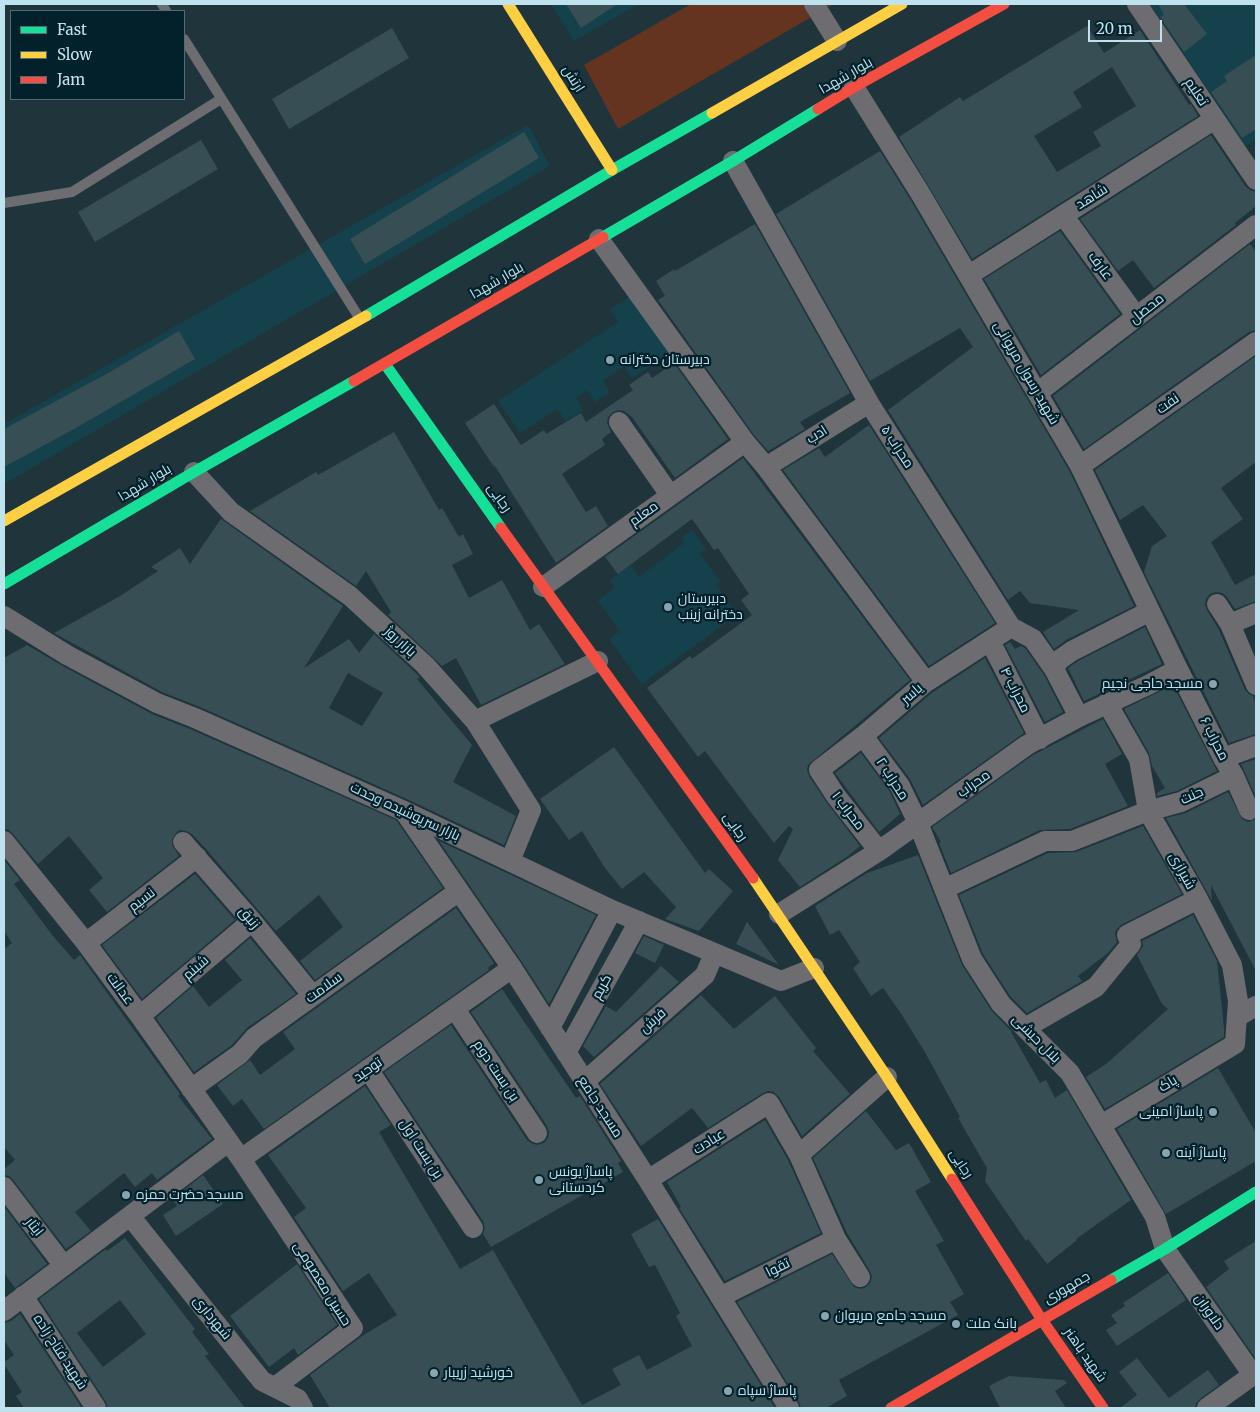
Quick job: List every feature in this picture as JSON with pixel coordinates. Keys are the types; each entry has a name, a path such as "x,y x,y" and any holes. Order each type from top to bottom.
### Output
{"main road":[{"name":"ارتش","path":"508,4 612,170"},
{"path":"4,522 360,320 612,170 902,4"},
{"name":"بلوار شهدا","path":"4,584 194,472 385,364 733,161 854,87 1004,4"},
{"name":"رجایی","path":"385,364 778,914 887,1077 1042,1320"},
{"name":"جمهوری","path":"891,1408 1165,1249 1256,1192"},
{"name":"شهید باهنر","path":"1042,1320 1103,1408"}],"street":[{"path":"814,4 838,41"},
{"name":"تعلیم","path":"1137,4 1256,180"},
{"name":"شهید رسول مریوانی","path":"854,87 969,275 1080,466 1178,669"},
{"name":"شاهد","path":"969,275 1215,119"},
{"name":"محراب ۵","path":"733,161 869,403 1011,627 1033,639 1054,669 1078,717"},
{"name":"عارف","path":"1063,215 1137,317"},
{"name":"محصل","path":"1037,394 1256,225"},
{"path":"598,239 745,442 766,466 926,682"},
{"name":"نفت","path":"1080,466 1256,342"},
{"name":"ادب","path":"766,466 869,403"},
{"path":"619,422 670,495"},
{"name":"معلم","path":"543,587 745,442"},
{"name":"بازار روژ","path":"194,472 231,512 350,596 425,666 475,721 531,810 510,861"},
{"path":"1217,604 1230,624 1256,685"},
{"path":"1054,669 1059,660 1072,651 1150,610"},
{"path":"1230,624 1256,613"},
{"name":"بازار سرپوشیده وحدت","path":"4,616 67,654 157,703 404,811 612,910 781,981 814,968"},
{"name":"یاسر","path":"819,770 863,736 926,682 1011,627"},
{"name":"محراب ۴","path":"990,641 1040,738"},
{"path":"475,721 598,661"},
{"name":"محراب","path":"778,914 879,851 1027,745 1078,717 1178,669"},
{"name":"محراب ۶","path":"1178,669 1234,776 1249,810"},
{"name":"شیرازی","path":"1107,703 1139,759 1148,811 1198,899 1232,965 1238,1001 1234,1044"},
{"name":"محراب ۲","path":"863,736 900,786 918,823"},
{"path":"1223,758 1256,746"},
{"name":"محراب ۱","path":"819,770 836,796 879,851"},
{"name":"جنت","path":"944,889 1045,841 1072,841 1148,811 1181,802 1234,776"},
{"name":"مسجد جامع","path":"404,811 512,968 648,1180 788,1408"},
{"name":"بلال حبشی","path":"918,823 972,959 1001,1004 1070,1073 1155,1217 1165,1249"},
{"name":"عدالت","path":"4,841 86,943 140,1016 228,1142"},
{"name":"زنبق","path":"183,842 252,921 313,996"},
{"name":"نسیم","path":"86,943 197,858"},
{"name":"سلامت","path":"191,1088 240,1054 254,1038 459,891"},
{"path":"1024,1028 1096,987 1131,944 1127,935 1198,899"},
{"path":"550,1028 612,910"},
{"name":"شبنم","path":"140,1016 252,921"},
{"name":"کریم","path":"566,1053 639,921"},
{"name":"فرش","path":"584,1082 704,975 714,954"},
{"name":"توحید","path":"241,1159 512,968"},
{"path":"1237,1017 1256,1006"},
{"name":"بن بست دوم","path":"455,1009 537,1133"},
{"name":"پاک","path":"1101,1125 1234,1044"},
{"name":"بن بست اول","path":"368,1069 473,1228"},
{"path":"860,1277 836,1239 799,1155 887,1077"},
{"name":"عبادت","path":"648,1180 769,1103 799,1155"},
{"path":"4,1311 228,1142 241,1159"},
{"name":"حسین معصومی","path":"241,1159 353,1328 269,1384"},
{"name":"ایثار","path":"4,1187 64,1266"},
{"name":"شهرداری","path":"130,1216 269,1384 298,1399 303,1408"},
{"name":"تقوا","path":"720,1297 836,1239"},
{"name":"دلاوران","path":"1165,1249 1254,1375"},
{"name":"شهید فتاح زاده","path":"23,1296 96,1408"},
{"path":"1207,1408 1254,1375"}],"lane":[{"path":"185,41 360,320"},
{"path":"4,203 72,192 221,99"}],"shaded area":[{"path":"551,4 639,4 574,41"},
{"path":"691,4 834,4 618,129 584,65"},
{"path":"1150,4 1256,4 1256,140 1246,146"},
{"path":"528,125 550,166 4,484 4,424"},
{"name":"دبیرستان دخترانه","path":"631,296 669,354 632,378 624,366 603,381 610,393 595,402 587,390 576,398 583,410 566,421 557,409 520,433 498,401 618,322 610,309"},
{"name":"دبیرستان دخترانه زینب","path":"692,530 706,549 700,554 721,582 716,585 738,614 642,684 609,639 620,631 598,601 615,588 610,580 630,565 639,577 684,543 681,538"}],"building":[{"path":"566,4 618,4 581,28"},
{"path":"1158,4 1184,4 1207,34 1184,52 1160,17 1164,15"},
{"path":"1087,26 1104,53 1140,30 1198,116 972,259 899,137 960,97 963,101","holes":["1112,67 1136,106 1093,132 1101,146 1057,172 1034,136 1082,107 1073,92"]},
{"path":"392,28 409,58 289,129 272,99"},
{"path":"1256,55 1256,129 1242,138 1211,92 1227,81 1224,76"},
{"path":"524,132 539,158 365,264 350,239"},
{"path":"1211,135 1246,187 1256,192 1256,206 1235,223 1236,225 1154,288 1133,260 1118,271 1080,219"},
{"path":"201,140 218,169 95,242 78,212"},
{"path":"880,151 1070,472 1134,606 1066,640 1054,649 1043,632 1079,610 1030,603 1020,591 1008,600 888,410 973,347 960,328 870,381 776,214"},
{"path":"755,224 850,393 800,422 805,429 768,451 754,435 658,300 665,296 656,281"},
{"path":"1060,231 1120,314 1041,375 984,279"},
{"path":"1250,244 1256,252 1256,330 1249,332 1084,449 1053,396"},
{"path":"179,331 195,359 4,467 4,429 110,372"},
{"path":"1256,356 1256,462 1221,488 1243,519 1211,542 1235,585 1256,574 1256,601 1235,609 1227,597 1222,593 1216,592 1210,594 1205,604 1219,630 1245,690 1253,696 1256,704 1256,734 1229,743 1144,572 1152,546 1167,536 1143,505 1120,520 1095,470"},
{"path":"674,363 728,439 675,478 632,417 624,411 618,410 612,413 608,417 607,423 611,432 602,439 605,445 562,474 586,512 596,506 608,526 556,563 495,466 465,423 494,404 521,445 544,430 546,434 581,413 586,422 633,390 629,385 648,372 652,378"},
{"path":"869,425 995,623 929,666 783,470 819,448 825,457"},
{"path":"394,432 439,510 442,508 459,537 463,534 473,554 452,565 469,598 502,580 530,630 539,624 565,664 481,705 456,658 442,666 388,615 391,612 366,571 356,586 250,511 316,472 318,475"},
{"path":"743,458 910,680 808,765 809,776 860,846 800,887 778,860 793,829 789,826 774,843 705,751 698,757 647,688 690,656 692,659 752,615 741,600 749,594 718,548 714,550 692,519 618,574 605,557"},
{"path":"221,519 343,606 304,668 349,639 359,653 374,634 420,677 417,679 472,745 453,782 516,816 504,845 409,800 162,692 54,633 120,596 158,571 151,567 180,548 190,564","holes":["348,673 383,693 362,726 329,708"]},
{"path":"1145,627 1162,664 1084,701 1068,668"},
{"path":"1010,642 1015,649 1021,646 1025,648 1044,675 1063,712 1045,722 1005,645"},
{"path":"27,645 152,714 396,820 443,888 315,980 300,961 343,927 319,895 276,931 206,849 192,834 186,831 180,830 172,839 172,845 179,856 107,912 89,890 103,878 69,836 38,864 13,834 9,830 4,829 4,658"},
{"path":"985,658 1024,733 923,805 910,779 879,738 933,692"},
{"path":"1173,685 1217,771 1177,791 1157,796 1157,793 1165,788 1152,766 1149,753 1124,709"},
{"path":"1103,719 1122,754 1105,764 1128,806 1070,829 1040,830 951,873 939,843 941,842 932,827 1033,755"},
{"path":"614,747 705,873 709,869 733,891 699,931 665,919 676,907 644,872 622,889 605,868 582,831 569,840 540,799"},
{"path":"861,753 890,792 900,814 879,832 835,773"},
{"path":"1256,759 1256,797 1241,764"},
{"path":"1228,792 1242,819 1248,822 1256,819 1256,971 1211,885 1212,901 1166,818 1186,813"},
{"path":"1143,826 1182,894 1121,925 1115,933 1117,942 1108,953 1078,976 1082,981 1027,1013 1010,996 983,954 959,895 1048,853 1076,852"},
{"path":"439,841 596,915 549,1004 522,962"},
{"path":"918,855 962,965 991,1010 1012,1032 1040,1083 1046,1080 1055,1098 1067,1090 1131,1200 1076,1239 1047,1264 1028,1239 1026,1241 985,1181 987,1168 958,1118 960,1117 926,1054 902,1015 883,988 871,996 853,968 860,962 839,930 830,935 815,906 867,873"},
{"path":"4,860 20,880 14,884 53,936 74,960 80,955 180,1094 178,1096 212,1139 157,1180 152,1173 135,1187 124,1173 75,1212 91,1231 66,1249 13,1180 9,1176 4,1175 4,1169 15,1160 4,1147 4,949 12,943 4,931"},
{"path":"195,874 235,920 142,999 102,945"},
{"path":"456,908 494,963 488,968 489,970 264,1129 242,1099 233,1106 217,1085 250,1060 260,1075 295,1049 283,1032"},
{"path":"1193,915 1217,961 1224,1037 1105,1109 1086,1077 1106,1064 1168,1009 1162,1004 1137,955 1143,946 1142,941"},
{"path":"747,922 779,965 736,944"},
{"path":"644,936 664,945 655,963 635,953"},
{"path":"250,938 296,994 247,1028 232,1045 194,1072 156,1018 193,986 209,1007 242,980 225,960"},
{"path":"661,966 679,982 594,1057 583,1046 606,1006 616,1012"},
{"path":"502,989 576,1098 580,1096 621,1161 618,1163 623,1172 491,1247 483,1234 485,1228 483,1221 384,1072 451,1025 527,1140 537,1145 544,1143 549,1133 547,1126 471,1012"},
{"path":"701,995 734,1029 775,996 816,1048 813,1051 850,1094 802,1136 779,1097 774,1092 768,1091 708,1128 692,1108 641,1146 600,1084"},
{"path":"1218,1068 1256,1133 1256,1161 1166,1214 1117,1129"},
{"path":"365,1086 391,1125 379,1132 460,1269 493,1250 582,1405 621,1385 612,1369 639,1355 647,1370 692,1346 676,1316 680,1313 655,1265 649,1267 631,1234 658,1219 775,1408 330,1408 310,1375 362,1336 397,1315 369,1273 343,1291 294,1217 306,1208 268,1155"},
{"path":"866,1111 896,1150 909,1143 931,1182 915,1191 944,1241 936,1245 964,1294 950,1302 958,1315 839,1380 847,1396 826,1408 801,1408 737,1302 832,1254 854,1287 861,1289 870,1283 872,1277 870,1271 847,1233 813,1158"},
{"path":"765,1120 788,1160 821,1233 725,1281 679,1208 681,1207 667,1182"},
{"path":"203,1175 223,1204 176,1236 163,1215 177,1206 172,1199"},
{"path":"6,1209 47,1264 15,1288 4,1273 4,1210"},
{"path":"125,1238 195,1329 192,1332 209,1354 205,1356 245,1408 108,1408 106,1402 39,1299 106,1249 107,1251","holes":["120,1300 146,1334 103,1367 77,1333"]},
{"path":"1256,1241 1256,1359 1206,1287 1229,1269 1224,1261"},
{"path":"297,1264 337,1325 298,1355 294,1348 269,1367 230,1316"},
{"path":"1168,1273 1186,1300 1117,1346 1106,1330 1117,1323 1111,1315 1125,1306 1123,1303"},
{"path":"20,1314 82,1408 24,1408 16,1396 22,1392 4,1364 14,1355 4,1340 4,1323 11,1321"},
{"path":"1137,1358 1169,1398 1208,1370 1219,1385 1200,1399 1196,1403 1195,1408 1120,1408 1137,1395 1119,1372"},
{"path":"1009,1376 1064,1380 1067,1383 1055,1391 1066,1408 1000,1408 989,1386"}],"traffic: fast":[{"path":"603,237 818,109"},
{"path":"366,316 712,113"},
{"path":"385,364 501,528"},
{"path":"4,584 194,472 354,381"},
{"path":"1111,1280 1165,1249 1256,1192"}],"traffic: slow":[{"path":"508,4 612,170"},
{"path":"712,113 902,4"},
{"path":"4,521 366,316"},
{"path":"753,878 887,1077 952,1179"}],"traffic: jam":[{"path":"818,109 1004,4"},
{"path":"354,381 603,237"},
{"path":"501,528 753,878"},
{"path":"952,1179 1042,1320 1103,1408"},
{"path":"891,1408 1111,1280"}],"place":[{"name":"دبیرستان دخترانه","path":"610,360"},
{"name":"دبیرستان دخترانه زینب","path":"668,607"},
{"name":"مسجد حاجی نجیم","path":"1213,684"},
{"name":"پاساژ امینی","path":"1213,1112"},
{"name":"پاساژ آینه","path":"1166,1153"},
{"name":"پاساژ یونس کردستانی","path":"539,1180"},
{"name":"مسجد حضرت حمزه","path":"126,1195"},
{"name":"مسجد جامع مریوان","path":"825,1316"},
{"name":"بانک ملت","path":"956,1324"},
{"name":"خورشید زریبار","path":"434,1373"},
{"name":"پاساژ سپاه","path":"728,1391"}]}
